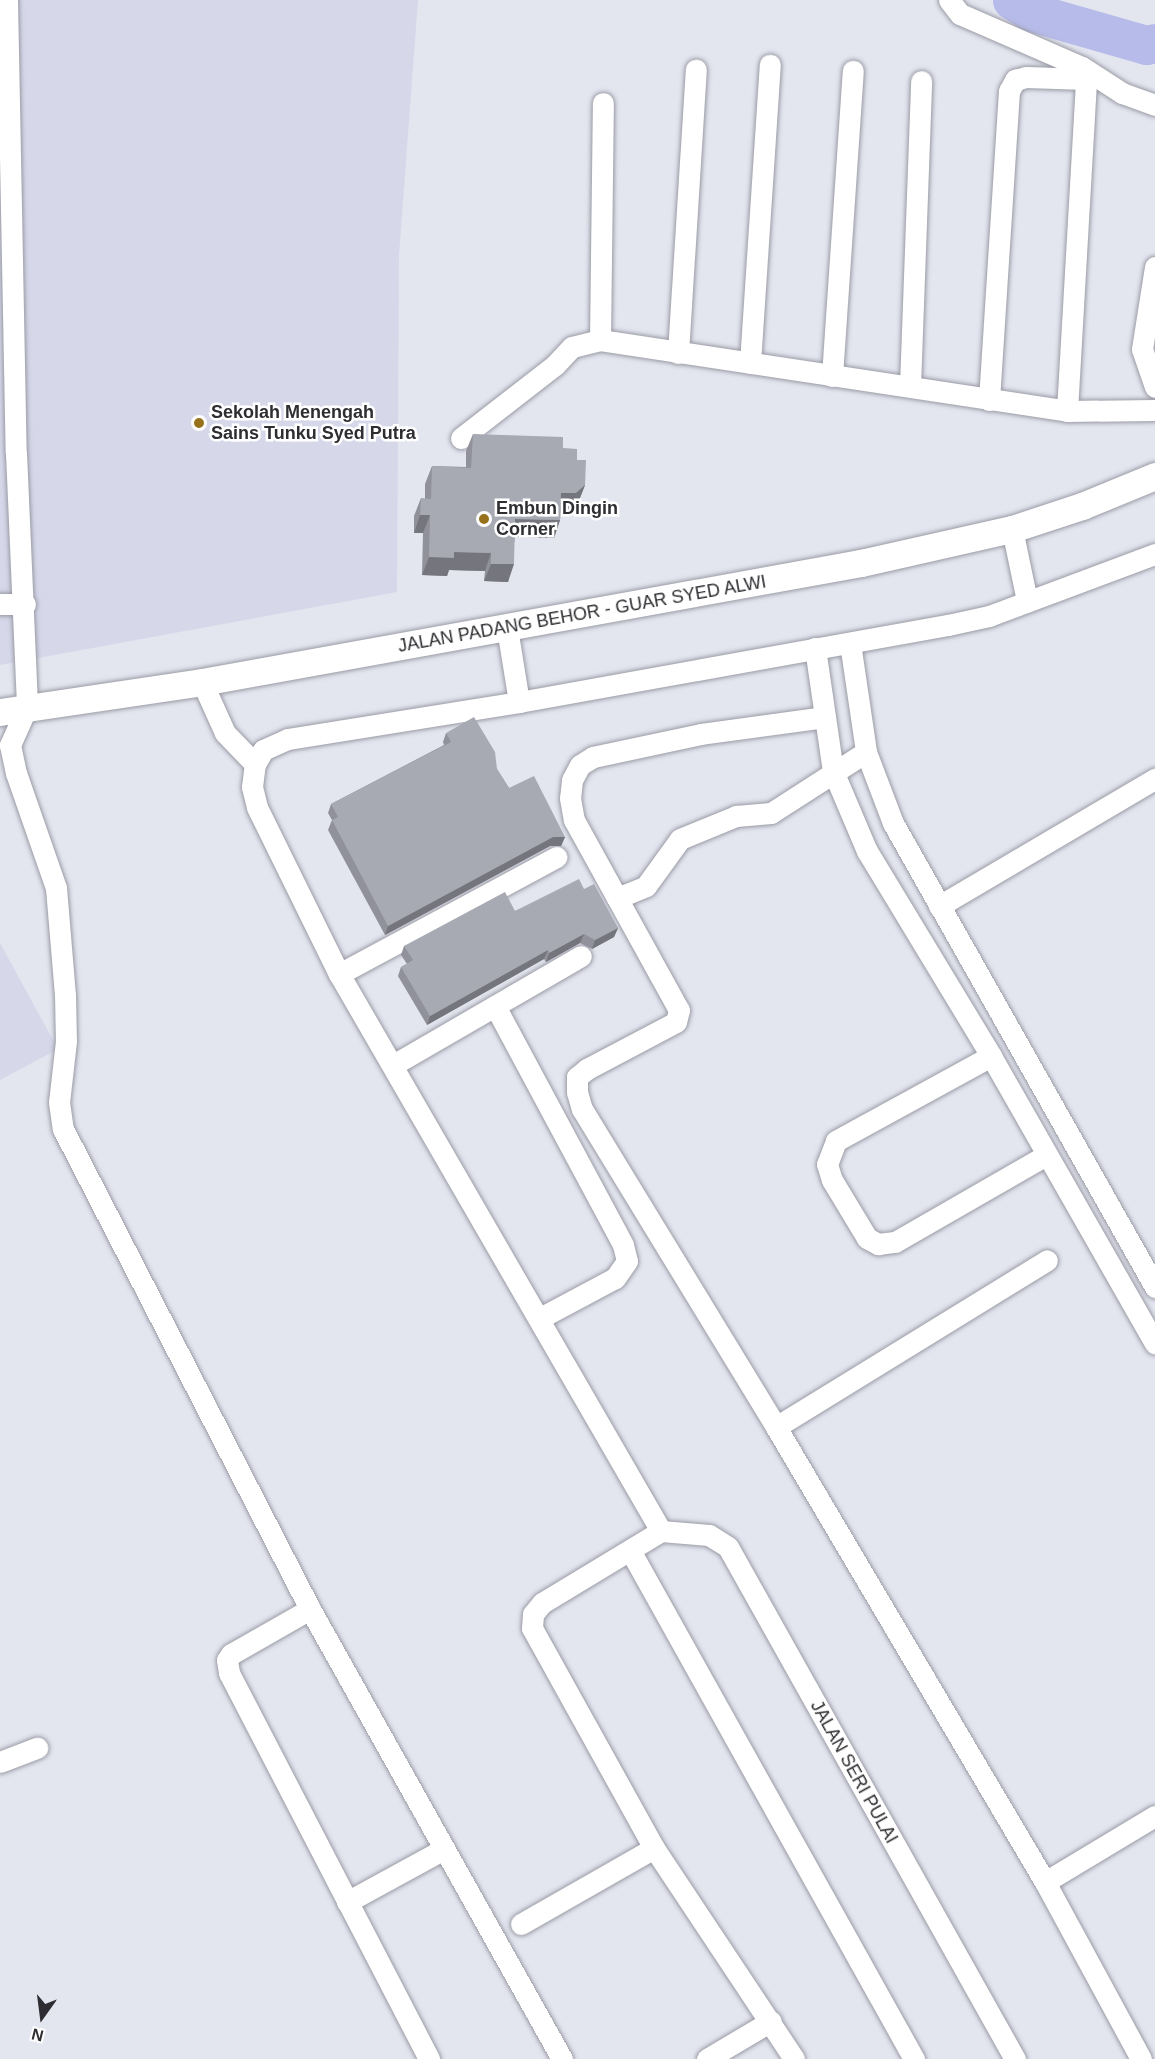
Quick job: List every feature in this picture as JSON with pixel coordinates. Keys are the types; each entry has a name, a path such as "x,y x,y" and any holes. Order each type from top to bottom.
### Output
{"main road":[{"name":"JALAN PADANG BEHOR - GUAR SYED ALWI","path":"0,712 202,682 861,563 1012,529 1082,506 1155,476"}],"street":[{"path":"7,0 8,453 25,604 27,707 10,745 16,772 56,888 65,995 66,1041 59,1102 63,1129 310,1609 562,2059"},
{"path":"949,0 960,14 1122,93 1155,105"},
{"path":"750,363 770,65"},
{"path":"678,353 696,70"},
{"path":"832,376 853,71"},
{"path":"989,400 1009,91 1015,80 1026,77 1089,77"},
{"path":"1067,411 1089,77"},
{"path":"910,386 921,81"},
{"path":"600,340 603,103"},
{"path":"1155,267 1142,349 1155,387"},
{"path":"461,438 555,365 572,347 600,340 1067,411 1155,410"},
{"path":"1012,529 1027,601"},
{"path":"794,2059 771,2021 654,1848 532,1628 533,1614 542,1603 631,1552 661,1531 540,1318 339,974 257,807 252,787 255,764 263,750 288,738 519,702 948,625 1027,601 1155,554"},
{"path":"0,604 25,604"},
{"path":"507,628 519,702"},
{"path":"850,643 866,752 893,823 939,906 1147,1252 1155,1287"},
{"path":"815,648 833,771 867,851 992,1056 1155,1344"},
{"path":"202,682 225,733 255,764"},
{"path":"825,717 700,734 593,756 580,765 572,780 570,798 574,820 679,1010 676,1022 587,1069 577,1077 577,1092 582,1109 776,1427 1045,1882 1141,2059"},
{"path":"617,898 646,886 680,839 735,816 771,813 833,771 866,752"},
{"path":"939,906 1155,779"},
{"path":"339,974 556,857"},
{"path":"393,1065 581,956"},
{"path":"495,1006 623,1245 627,1261 615,1278 540,1318"},
{"path":"992,1056 836,1141 827,1164 832,1180 867,1238 878,1244 895,1242 1046,1155"},
{"path":"776,1427 1047,1260"},
{"name":"JALAN SERI PULAI","path":"661,1531 709,1535 728,1547 1015,2059"},
{"path":"631,1552 914,2059"},
{"path":"310,1609 231,1654 226,1660 229,1673 429,2059"},
{"path":"0,1762 37,1748"},
{"path":"1045,1882 1155,1816"},
{"path":"521,1924 654,1848"},
{"path":"347,1902 444,1849"},
{"path":"708,2059 771,2021"}],"shaded area":[{"name":"Sekolah Menengah Sains Tunku Syed Putra","path":"0,0 418,0 399,255 397,592 0,665"},
{"path":"0,943 58,1049 0,1080"}],"building":[{"name":"Embun Dingin Corner","path":"473,434 563,437 563,448 577,449 577,460 586,460 585,485 576,493 561,493 560,520 515,519 514,564 491,564 491,553 454,552 454,558 429,557 430,515 420,515 421,498 431,499 432,466 471,468"},
{"path":"474,717 495,752 497,769 509,788 534,776 565,837 553,837 388,926 332,820 338,817 331,804 451,742 446,733"},
{"path":"579,879 584,889 594,884 618,928 595,940 584,934 549,953 548,950 430,1016 401,967 413,960 404,946 505,892 515,911"}],"waterway":[{"path":"1012,0 1031,12 1146,45 1155,43"}],"place":[{"name":"Sekolah Menengah Sains Tunku Syed Putra","path":"199,423"},
{"name":"Embun Dingin Corner","path":"484,519"}]}
